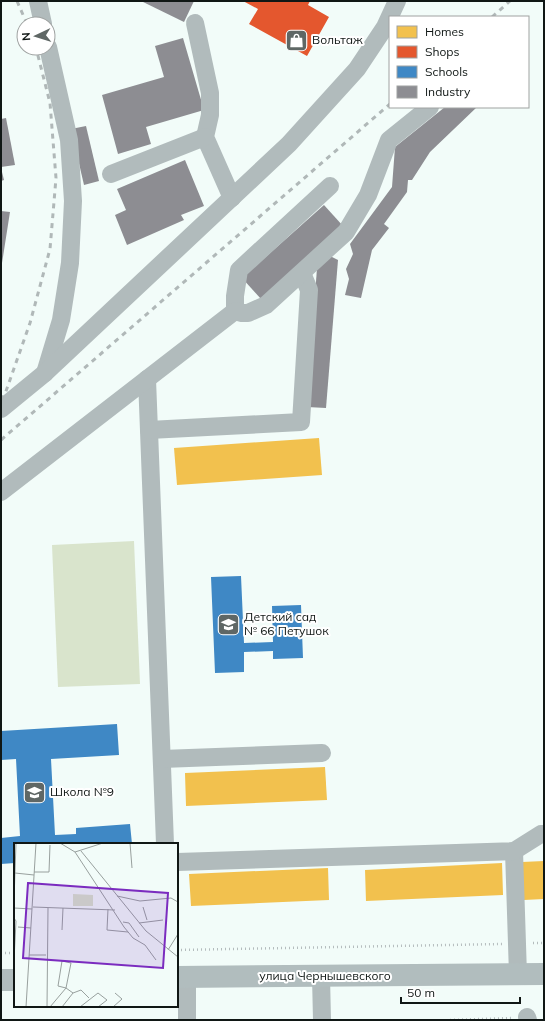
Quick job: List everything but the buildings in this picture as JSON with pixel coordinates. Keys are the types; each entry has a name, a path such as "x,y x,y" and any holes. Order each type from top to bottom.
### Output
{"main road":[{"name":"улица Чернышевского","path":"182,976 544,974"},
{"path":"1,980 14,980"}],"street":[{"path":"38,1 41,16"},
{"path":"390,16 398,1"},
{"path":"1,409 45,373 289,144 357,69 389,19"},
{"path":"195,23 210,93 210,115 205,137 232,198"},
{"path":"45,373 62,313 70,263 73,202 69,140 50,56"},
{"path":"236,311 248,313 266,305 346,232 368,195 389,140 429,108"},
{"path":"110,174 205,137"},
{"path":"236,311 235,296 239,270 330,186"},
{"path":"149,430 301,422 309,290 302,272"},
{"path":"1,492 236,311"},
{"path":"147,379 165,843"},
{"path":"162,759 322,753"},
{"path":"178,862 514,851 541,834 544,834"},
{"path":"514,851 518,974"},
{"path":"182,976 187,1020"},
{"path":"321,976 322,1020"}],"path":[{"path":"178,950 544,943"},
{"path":"1,953 14,953"},
{"path":"450,1020 528,1019"}],"green space":[{"path":"134,541 140,684 58,687 52,545"}],"railway":[{"path":"17,1 24,16"},
{"path":"493,16 510,1"},
{"path":"1,400 5,394 30,323 50,249 56,178 50,103 38,56"},
{"path":"1,440 389,105"}],"place":[{"name":"Вольтаж","path":"297,40"},
{"name":"Детский сад № 66 Петушок","path":"228,624"},
{"name":"Школа №9","path":"35,792"}]}
